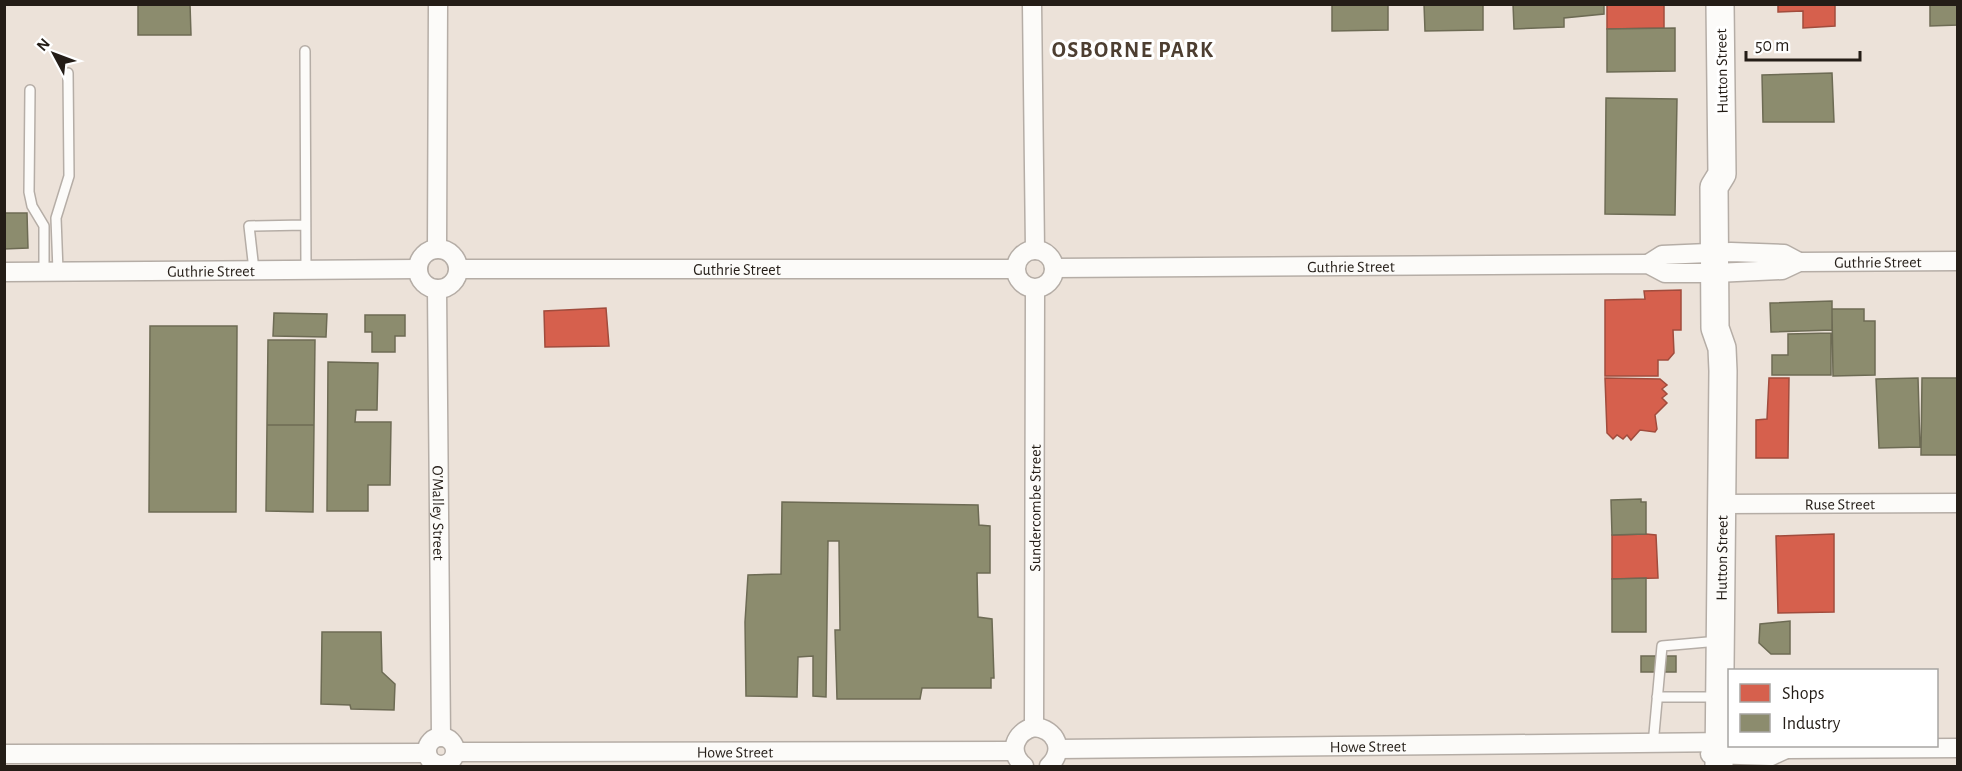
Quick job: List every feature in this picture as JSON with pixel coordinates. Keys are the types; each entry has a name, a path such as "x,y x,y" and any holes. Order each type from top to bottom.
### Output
{"main road":[{"name":"Hutton Street","path":"1720,4 1722,174 1714,186 1723,262 1715,328 1722,348 1720,697 1722,751"}],"street":[{"path":"437,249 438,4"},
{"path":"1032,4 1035,250"},
{"path":"437,249 450,252 455,257 459,269 458,276 449,286 437,289 422,281 418,269 422,258 437,249"},
{"path":"1035,250 1048,255 1054,268 1051,280 1035,289 1021,283 1015,269 1019,257 1035,250"},
{"name":"Guthrie Street","path":"1054,268 1648,264 1665,273 1784,254 1799,262 1958,261"},
{"name":"Guthrie Street","path":"4,272 306,268 375,272 418,269"},
{"name":"Guthrie Street","path":"459,269 1015,269"},
{"name":"O'Malley Street","path":"437,289 441,737"},
{"name":"Sundercombe Street","path":"1035,289 1035,727"},
{"name":"Ruse Street","path":"1722,504 1958,503"},
{"path":"1019,759 1015,744 1022,732 1035,727 1051,733 1058,749 1054,762 1049,766"},
{"path":"4,754 449,764 456,752 453,743 441,737 429,744 435,762"},
{"name":"Howe Street","path":"1058,749 1678,744 1689,753 1722,751 1771,756 1783,747 1958,748"},
{"name":"Howe Street","path":"456,752 1019,759"}],"lane":[{"path":"304,51 306,268"},
{"path":"51,271 56,218 69,176 68,73"},
{"path":"30,90 29,192 32,206 44,226 51,271"},
{"path":"254,270 249,226 305,225"},
{"path":"1653,744 1653,713 1657,697 1662,646 1721,641"},
{"path":"1657,697 1720,697"}],"building: Shops":[{"path":"1607,4 1664,4 1664,28 1607,29"},
{"path":"1778,4 1835,4 1835,26 1803,28 1803,11 1778,12"},
{"path":"1681,290 1681,330 1673,330 1674,353 1668,360 1658,360 1658,376 1605,376 1605,300 1645,299 1644,291"},
{"path":"606,308 609,346 545,347 544,311"},
{"path":"1605,378 1660,379 1667,385 1662,389 1667,394 1662,398 1667,403 1655,415 1657,429 1655,432 1640,430 1631,440 1627,435 1623,439 1617,435 1613,439 1607,433"},
{"path":"1769,378 1789,378 1788,458 1756,458 1756,420 1767,419"},
{"path":"1834,534 1834,612 1778,613 1776,536"},
{"path":"1612,535 1656,535 1658,578 1612,579"}],"building: Industry":[{"path":"138,4 190,4 191,35 138,35"},
{"path":"1332,4 1388,4 1388,30 1332,31"},
{"path":"1424,4 1483,4 1483,30 1425,31"},
{"path":"1513,4 1604,4 1604,14 1564,18 1564,27 1514,29"},
{"path":"1930,4 1958,4 1958,25 1930,26"},
{"path":"1675,28 1675,71 1607,72 1607,29"},
{"path":"1832,73 1834,122 1763,122 1762,75"},
{"path":"1606,98 1677,99 1675,215 1605,214"},
{"path":"4,213 27,213 28,248 4,249"},
{"path":"1832,301 1832,330 1771,332 1770,303"},
{"path":"1832,309 1864,309 1864,321 1875,321 1875,375 1833,376"},
{"path":"274,313 327,314 326,337 273,336"},
{"path":"365,315 405,315 405,336 395,336 395,352 372,352 372,332 365,332"},
{"path":"150,326 237,326 236,512 149,512"},
{"path":"1831,333 1831,375 1772,375 1772,355 1788,355 1788,334"},
{"path":"268,340 315,340 314,425 267,425"},
{"path":"328,362 378,363 377,410 356,410 355,422 391,422 390,485 368,485 368,511 327,511"},
{"path":"1918,378 1920,447 1879,448 1876,379"},
{"path":"1922,378 1958,378 1958,455 1921,455"},
{"path":"267,425 314,425 313,512 266,511"},
{"path":"1641,499 1641,502 1646,502 1646,534 1612,535 1611,500"},
{"path":"782,502 978,505 979,525 990,526 990,573 977,573 978,617 992,619 994,678 991,678 991,688 922,688 920,699 837,699 835,630 840,630 839,541 828,541 826,697 813,696 813,656 798,657 797,697 746,696 745,622 748,575 781,574"},
{"path":"1646,578 1646,632 1612,632 1612,579"},
{"path":"1790,621 1790,654 1771,654 1759,643 1760,624"},
{"path":"322,632 381,632 382,672 395,684 394,710 351,709 350,705 321,704"},
{"path":"1641,656 1676,656 1676,672 1641,672"}],"district":[{"name":"OSBORNE PARK","path":"1133,49"}]}
